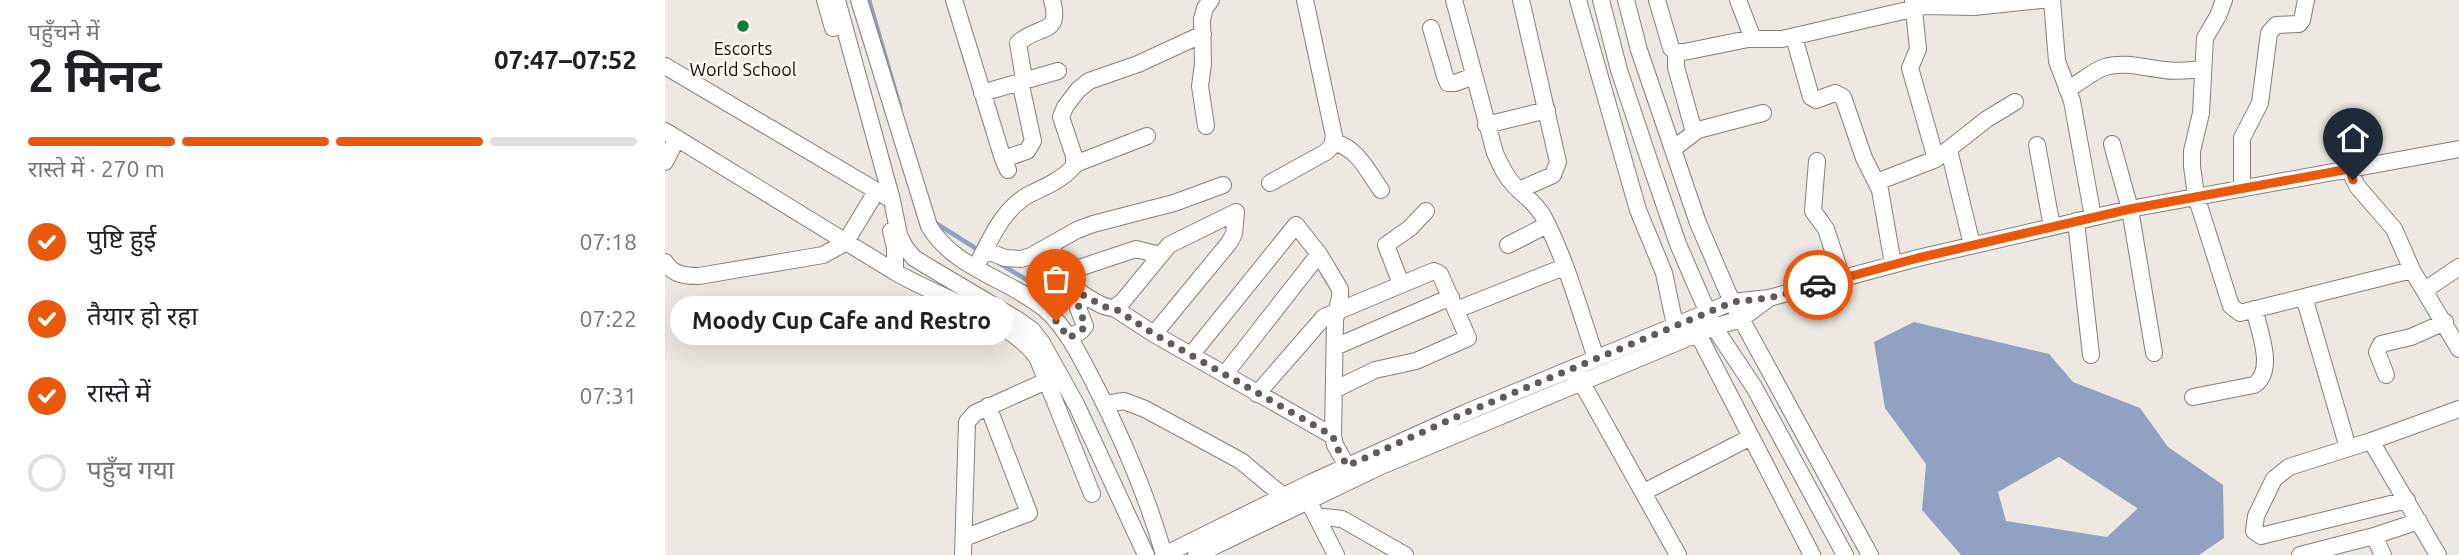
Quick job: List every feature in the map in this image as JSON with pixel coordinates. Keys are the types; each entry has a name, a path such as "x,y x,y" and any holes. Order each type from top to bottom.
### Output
{"street":[{"path":"825,0 883,196 899,235 914,258 1032,330 1042,343 1092,495"},
{"path":"837,0 895,248 895,272"},
{"path":"859,0 929,226 943,246 1045,309 1069,338 1105,404 1153,517 1164,555 1283,496 1304,494 1381,466 1714,327 1741,319 1769,298"},
{"path":"954,0 1006,164 1027,151 1034,138 1022,80 1018,43 1052,24 1056,15 1052,0"},
{"path":"1206,126 1200,82 1203,64 1203,13 1211,0"},
{"path":"1270,183 1326,152 1333,142 1334,136 1305,0"},
{"path":"1454,0 1486,125 1503,171 1519,190 1535,202 1547,225 1596,358"},
{"path":"1519,190 1548,178 1557,169 1558,153 1521,0"},
{"path":"1577,0 1638,210 1664,273 1675,325"},
{"path":"1601,0 1619,71 1649,160 1678,244 1707,312 1754,387 1845,555"},
{"path":"1626,0 1639,50 1698,223 1741,319 1870,555"},
{"path":"1657,0 1671,48 1676,52 1753,39 1772,41 1794,37 1913,4 1974,7 2041,0"},
{"path":"1738,0 1753,39"},
{"path":"2052,0 2057,61 2074,111 2093,217"},
{"path":"2224,0 2205,38 2201,113 2192,151 2196,196 2231,306 2240,313 2412,270"},
{"path":"2242,188 2242,138 2260,103 2269,33 2276,25 2299,24 2306,0"},
{"path":"1913,4 1918,54 1910,68 1943,155 1972,245"},
{"path":"1431,28 1448,83 1474,76"},
{"path":"1075,164 1061,117 1065,107 1079,90 1090,81 1137,64 1203,34"},
{"path":"1794,37 1809,94 1816,100 1835,93 1843,97 1864,158 1877,182 1884,206 1893,264"},
{"path":"1676,52 1676,67 1694,132"},
{"path":"2067,89 2085,81 2097,70 2115,65 2139,65 2170,71 2203,69"},
{"path":"665,66 883,196"},
{"path":"982,93 1058,71"},
{"path":"1877,182 1943,155 1987,119 2015,102"},
{"path":"1486,125 1547,110"},
{"path":"1673,149 1694,132 1763,114"},
{"path":"665,162 671,134 845,243 924,289 951,299 1021,340 1054,377 1146,555"},
{"path":"976,267 999,223 1032,193 1066,174 1075,164 1147,135"},
{"path":"1333,142 1345,145 1353,151 1381,190"},
{"path":"2112,144 2130,209 2154,354"},
{"path":"2037,145 2052,227"},
{"path":"1196,555 1304,494 1347,466 1574,367 1733,302 1769,298 1893,264 2130,209 2459,149"},
{"path":"1817,161 1813,211 1826,229 1842,278"},
{"path":"2349,169 2357,186 2394,229 2412,270 2459,349"},
{"path":"985,250 1005,258 1021,259 1093,224 1174,203 1223,185"},
{"path":"665,262 680,275 699,276 823,255 845,243 883,196"},
{"path":"1401,284 1386,244 1410,228 1426,211"},
{"path":"1114,308 1123,301 1160,255 1175,242 1237,212 1234,234 1229,243 1154,334"},
{"path":"2076,221 2091,355"},
{"path":"1191,355 1296,225 1319,254 1340,289 1341,296 1336,312 1333,436 1347,466"},
{"path":"1508,245 1547,225"},
{"path":"1051,246 1071,286 1083,295 1105,307 1114,308 1154,334 1333,436"},
{"path":"1064,273 1136,250 1160,255"},
{"path":"1225,374 1319,254"},
{"path":"1335,347 1454,303 1564,267"},
{"path":"2425,290 2459,267"},
{"path":"1257,394 1320,320 1434,271 1444,278 1468,338 1416,362 1383,368 1334,390"},
{"path":"1069,338 1085,326 1078,308 1083,295"},
{"path":"2304,297 2348,449"},
{"path":"2193,397 2254,386 2265,376 2254,309"},
{"path":"2386,374 2377,352 2381,344 2411,337 2445,322"},
{"path":"1698,334 1812,555"},
{"path":"1574,367 1580,383 1678,555"},
{"path":"963,555 967,422 975,413 1054,377"},
{"path":"1105,404 1124,401 1145,410 1241,461 1283,496"},
{"path":"964,538 1029,513 988,407"},
{"path":"2407,500 2261,536 2254,531 2256,516 2274,480 2283,471 2459,409"},
{"path":"1644,492 1751,437"},
{"path":"2371,441 2438,555"},
{"path":"1304,494 1336,555"},
{"path":"1316,516 1342,519 1405,555"},
{"path":"2300,555 2420,521"},
{"path":"2374,536 2382,555"}],"water":[{"path":"1914,322 2049,354 2073,382 2140,408 2168,447 2223,485 2224,538 2199,555 1961,555 1922,510 1926,464 1885,408 1874,342","holes":["2059,457 2137,508 2107,537 2006,521 1998,492"]}],"waterway":[{"path":"869,0 900,107"},
{"path":"934,222 980,251"},
{"path":"999,263 1045,291"}],"way so far":[{"path":"1056,321 1069,338 1081,331 1085,323 1078,304 1083,295 1105,307 1114,308 1154,334 1333,436 1339,455 1347,466 1691,318 1733,302 1769,298 1818,285"}],"place":[{"name":"Escorts World School","path":"743,26"},
{"name":"Moody Cup Cafe and Restro","path":"1056,321"}],"route":[{"path":"1818,285 1918,258 2196,196 2349,169 2353,180"}]}
